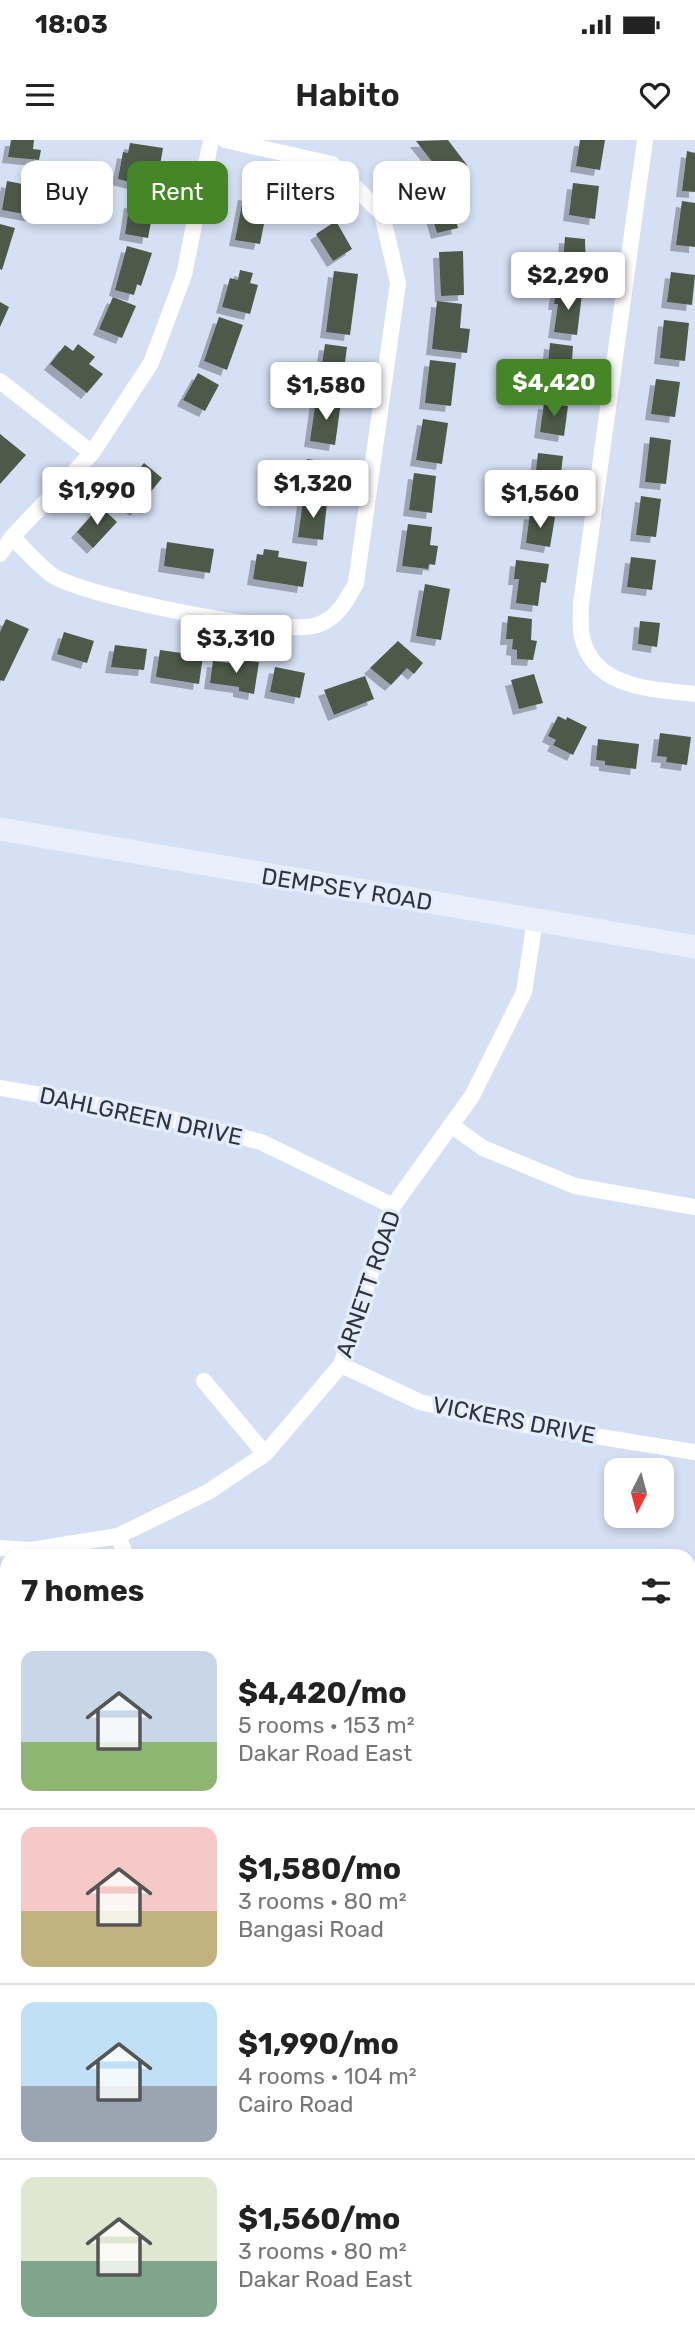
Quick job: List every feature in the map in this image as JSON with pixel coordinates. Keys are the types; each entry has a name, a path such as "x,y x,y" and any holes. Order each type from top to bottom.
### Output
{"main road":[{"name":"DEMPSEY ROAD","path":"0,829 695,947"}],"street":[{"path":"0,554 12,537 92,453 150,363 184,275 211,140"},
{"path":"12,537 55,576 127,601 290,629 319,625 327,620 342,609 356,583 398,283 382,214 332,164 225,140"},
{"path":"645,140 581,604 582,638 599,667 627,685 694,694"},
{"path":"0,381 92,453"},
{"name":"ARNETT ROAD","path":"38,1549 118,1536 208,1492 265,1454 341,1365 393,1206 472,1096 524,992 535,920"},
{"name":"DAHLGREEN DRIVE","path":"0,1088 156,1115 261,1142 393,1206"},
{"path":"451,1125 483,1148 575,1186 695,1207"},
{"name":"VICKERS DRIVE","path":"341,1365 421,1402 500,1421 695,1452"},
{"path":"204,1381 265,1454"},
{"path":"118,1536 123,1549"}],"building":[{"path":"11,140 34,140 33,149 41,150 39,160 8,157"},
{"path":"448,140 464,161 432,161 416,141"},
{"path":"580,140 605,140 600,170 576,166"},
{"path":"130,143 163,148 161,161 127,161 127,181 118,179 123,152 128,153"},
{"path":"687,151 695,153 695,192 682,191"},
{"path":"7,181 21,184 21,213 2,210"},
{"path":"573,183 599,186 595,219 569,215"},
{"path":"682,201 695,203 695,247 676,245"},
{"path":"242,204 242,224 264,224 260,244 235,240"},
{"path":"127,221 127,224 151,224 148,238 125,234"},
{"path":"0,224 15,228 2,270 0,269"},
{"path":"331,224 338,224 352,249 333,261 316,234"},
{"path":"434,224 457,224 458,228 437,233"},
{"path":"565,237 585,239 586,274 556,269 557,260 563,261"},
{"path":"127,246 152,253 141,286 137,284 134,295 115,290"},
{"path":"463,251 464,295 441,296 439,252"},
{"path":"240,270 253,273 250,283 258,285 250,314 222,307 230,278 238,280"},
{"path":"334,271 358,274 350,335 326,332"},
{"path":"671,272 695,275 692,305 667,302"},
{"path":"556,291 582,294 577,335 554,332 558,304 554,304"},
{"path":"113,297 136,306 122,338 99,329"},
{"path":"437,301 462,304 460,328 470,329 467,353 432,349"},
{"path":"0,302 9,307 0,327"},
{"path":"219,317 243,325 227,370 204,361"},
{"path":"664,320 689,323 685,361 660,358"},
{"path":"550,343 573,346 570,389 546,386"},
{"path":"78,344 95,357 89,364 103,374 87,393 50,364 65,345 73,351"},
{"path":"325,344 347,347 341,393 318,390"},
{"path":"430,360 456,363 451,406 425,403"},
{"path":"198,373 219,385 205,411 183,400"},
{"path":"656,379 680,382 675,417 651,414"},
{"path":"316,399 341,402 335,445 310,441"},
{"path":"544,403 568,406 564,436 540,432"},
{"path":"423,419 448,423 442,464 416,460"},
{"path":"0,434 26,455 0,484"},
{"path":"650,437 671,440 666,484 645,482"},
{"path":"538,453 563,456 558,499 533,496"},
{"path":"307,459 328,462 325,493 304,490"},
{"path":"144,463 162,478 136,510 117,495 123,487 118,483 131,467 137,472"},
{"path":"414,473 436,476 432,513 409,510"},
{"path":"641,496 661,499 656,537 636,535"},
{"path":"303,500 327,503 323,540 298,537"},
{"path":"100,506 117,522 93,548 77,532"},
{"path":"530,513 555,517 550,547 526,543"},
{"path":"408,524 432,527 430,545 438,546 435,565 429,564 428,569 402,566"},
{"path":"167,542 214,549 210,573 164,566"},
{"path":"264,549 279,551 278,557 307,562 303,587 253,579 257,554 263,555"},
{"path":"631,557 656,560 652,590 627,587"},
{"path":"516,560 549,564 546,583 541,582 538,606 516,603 519,579 514,579"},
{"path":"425,584 450,589 441,640 416,636"},
{"path":"508,616 532,619 531,640 537,641 533,660 517,659 517,650 512,649 513,639 506,639"},
{"path":"6,619 29,629 4,681 0,680 0,632"},
{"path":"640,621 660,623 657,647 638,644"},
{"path":"64,632 94,641 87,663 57,654"},
{"path":"398,641 423,663 414,674 407,668 391,685 370,668"},
{"path":"115,645 147,649 144,670 111,667"},
{"path":"160,650 203,656 199,684 156,677"},
{"path":"241,660 259,662 254,694 239,691 239,687 210,683 213,661 240,664"},
{"path":"275,667 305,673 300,698 270,692"},
{"path":"534,674 543,703 519,709 511,680"},
{"path":"365,676 374,699 334,715 324,690"},
{"path":"558,716 566,720 567,717 587,727 573,755 553,745 556,740 548,736"},
{"path":"660,733 691,737 687,765 666,762 667,757 657,756"},
{"path":"598,739 639,744 636,769 605,765 605,761 596,760"}]}
